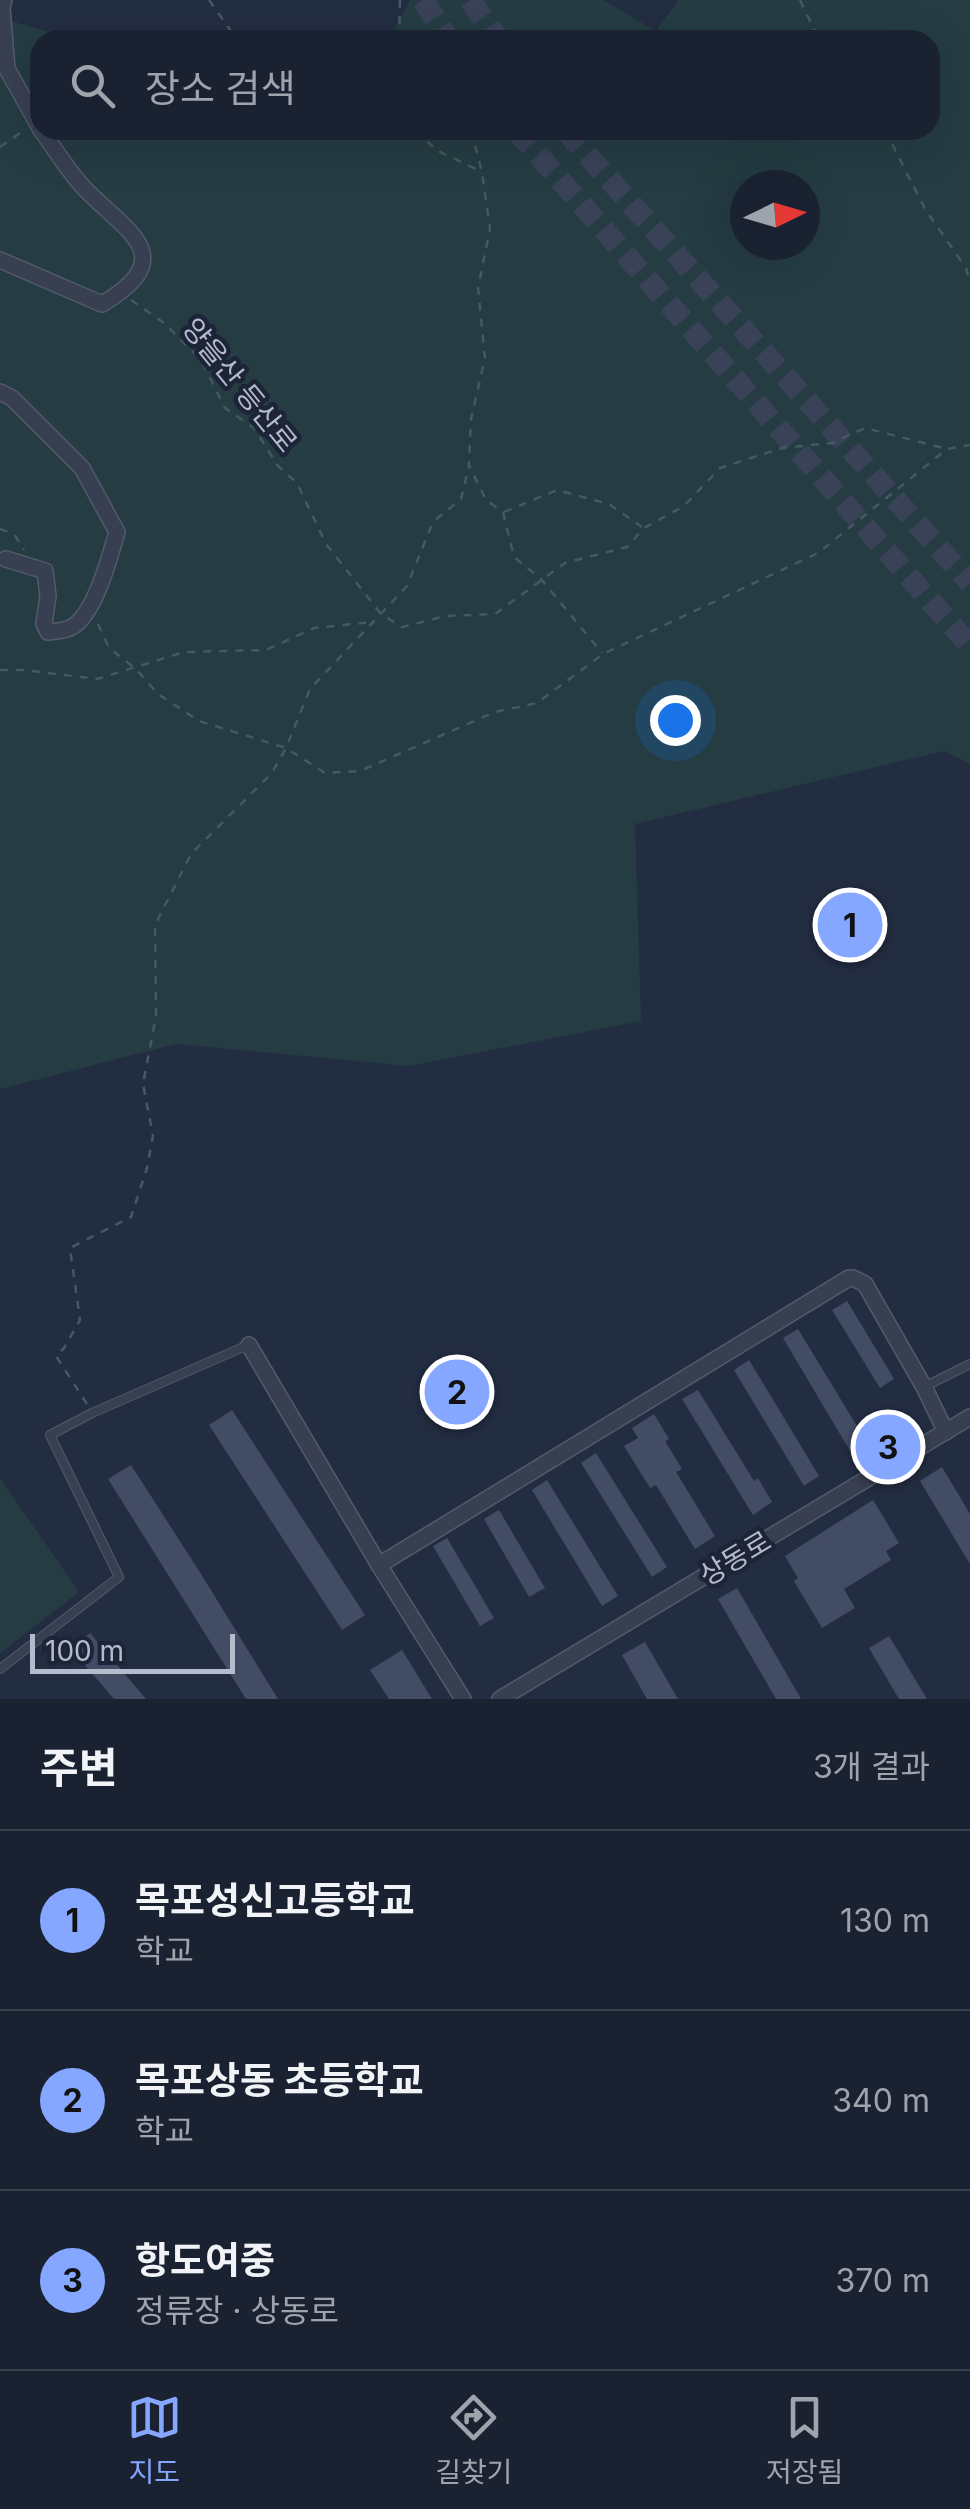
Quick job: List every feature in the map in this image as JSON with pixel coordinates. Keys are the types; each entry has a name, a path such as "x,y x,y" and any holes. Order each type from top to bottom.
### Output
{"street":[{"path":"4,0 7,69 30,111"},
{"path":"0,260 102,304 139,276 144,257 130,229 82,186 48,140"},
{"path":"0,392 12,398 82,468 117,532 102,581 90,604 75,626 62,631 48,632 44,624 48,596 45,571 6,559"},
{"path":"378,1565 848,1278 865,1284 946,1432 970,1431"},
{"path":"248,1345 378,1565 463,1699"},
{"name":"상동로","path":"500,1699 970,1418"}],"lane":[{"path":"0,1669 119,1577 50,1435 248,1345"},
{"path":"924,1388 970,1364"}],"path":[{"path":"210,0 230,30"},
{"path":"399,30 400,0"},
{"path":"800,0 814,30"},
{"path":"0,147 30,132"},
{"path":"426,140 436,150 482,172"},
{"path":"92,1413 56,1356 80,1320 70,1248 132,1217 147,1168 152,1136 143,1084 156,1016 155,926 191,854 272,774 310,688 407,586 433,522 461,500 471,419 485,358 478,288 490,229 474,140"},
{"path":"890,140 924,209 966,268 970,283"},
{"name":"양을산 등산로","path":"121,293 164,324 200,360 225,408 254,428 278,466 297,483 326,544 381,614"},
{"path":"381,614 402,627 446,616 495,614 565,562 626,547 644,528 684,506 720,468 782,448 832,443 865,428 947,449 970,445"},
{"path":"90,604 109,648 136,669 158,694 199,721 286,748 325,773 360,771 495,712 537,703 603,654 818,553 947,449"},
{"path":"468,465 486,500 503,512 514,557 541,579 603,654"},
{"path":"503,512 557,490 609,504 644,528"},
{"path":"0,529 14,534 26,556 25,564"},
{"path":"0,670 97,680 184,652 266,650 314,628 374,622"}],"shaded area":[{"path":"410,0 603,0 654,30 394,30"},
{"path":"678,0 970,0 970,764 944,751 635,824 641,1021 409,1066 176,1044 0,1089 0,18 43,30 30,30 30,140 940,140 940,30 657,30"},
{"path":"0,1478 79,1592 0,1653"}],"building":[{"path":"847,1301 894,1379 880,1388 832,1310"},
{"path":"798,1329 869,1446 853,1456 783,1338"},
{"path":"749,1360 819,1476 804,1486 734,1370"},
{"path":"698,1390 754,1481 758,1478 772,1502 753,1515 682,1399"},
{"path":"232,1410 365,1615 342,1630 209,1425"},
{"path":"654,1414 682,1469 676,1472 715,1536 695,1549 656,1485 650,1488 624,1446 638,1438 632,1428"},
{"path":"596,1453 667,1567 652,1577 581,1463"},
{"path":"131,1465 278,1699 246,1699 108,1479"},
{"path":"942,1467 970,1514 970,1564 920,1481"},
{"path":"547,1480 618,1596 602,1606 532,1490"},
{"path":"873,1500 899,1543 886,1551 891,1560 844,1589 855,1608 822,1628 794,1581 798,1578 785,1556"},
{"path":"499,1510 545,1588 529,1597 484,1519"},
{"path":"447,1538 494,1618 480,1626 433,1546"},
{"path":"737,1588 801,1699 776,1699 718,1599"},
{"path":"90,1633 146,1699 114,1699 71,1649"},
{"path":"889,1636 927,1699 899,1699 869,1648"},
{"path":"645,1642 678,1699 647,1699 622,1655"},
{"path":"402,1650 432,1699 389,1699 370,1670"}],"tunnel":[{"path":"423,0 442,30"},
{"path":"470,0 492,30"},
{"path":"525,140 970,646"},
{"path":"574,140 970,583"}],"place":[{"name":"목포성신고등학교","path":"850,925"},
{"name":"목포상동 초등학교","path":"457,1392"},
{"name":"항도여중","path":"888,1447"}]}
